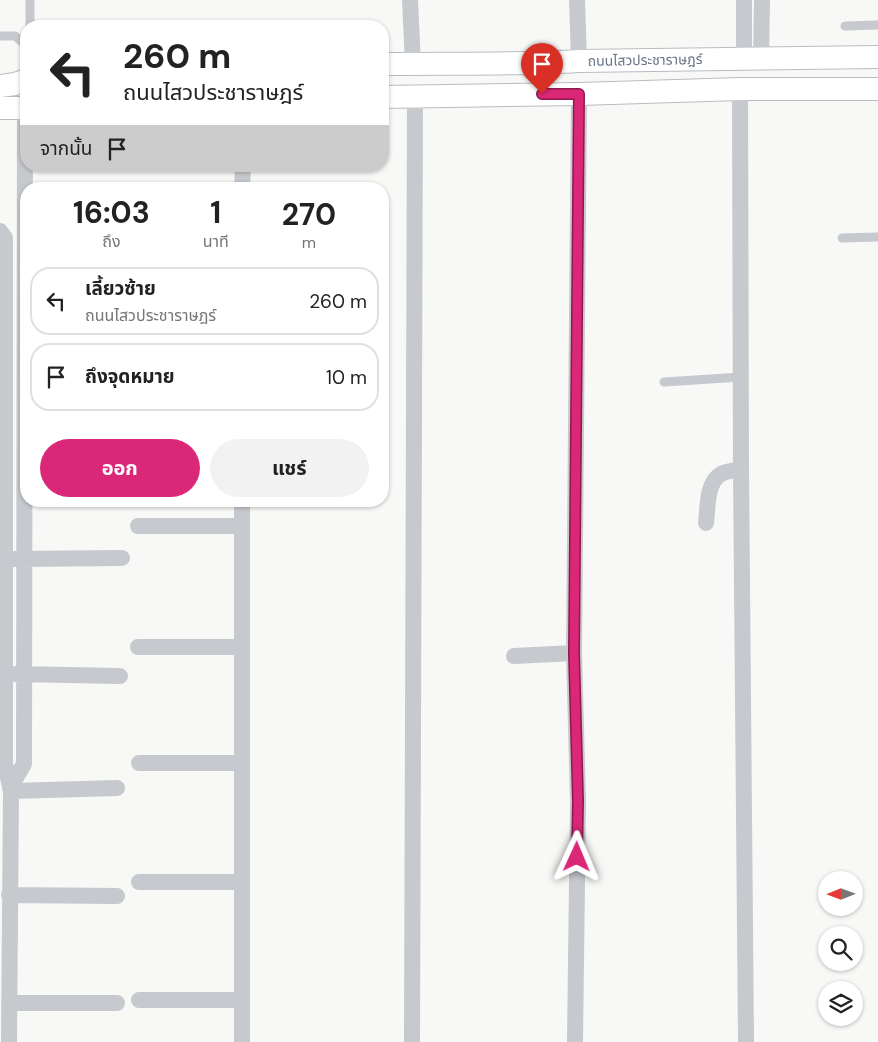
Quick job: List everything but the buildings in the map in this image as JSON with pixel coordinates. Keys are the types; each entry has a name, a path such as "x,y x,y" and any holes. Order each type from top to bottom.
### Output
{"main road":[{"name":"ถนนไสวประชาราษฎร์","path":"389,64 878,57"},
{"path":"0,86 20,82"},
{"path":"389,97 740,89 878,88"},
{"path":"0,108 20,108"}],"street":[{"path":"410,0 412,64"},
{"path":"577,0 579,61"},
{"path":"744,0 752,59"},
{"path":"752,59 762,0"},
{"path":"740,89 746,1042"},
{"path":"575,1042 578,801 574,653 579,94"},
{"path":"412,1042 415,97"},
{"path":"9,1042 11,790 5,764 5,445 2,235 20,237"},
{"path":"5,445 20,445"},
{"path":"706,523 710,489 714,480 722,474 741,469"},
{"path":"11,790 24,764 24,507"},
{"path":"242,507 242,1042"},
{"path":"138,526 242,526"},
{"path":"5,558 122,558"},
{"path":"138,646 242,647"},
{"path":"514,656 574,653"},
{"path":"5,674 120,676"},
{"path":"139,763 242,763"},
{"path":"11,790 117,788"},
{"path":"139,882 242,882"},
{"path":"9,896 117,896"},
{"path":"139,1000 242,1000"},
{"path":"9,1003 117,1003"}],"lane":[{"path":"30,0 30,20"},
{"path":"845,26 878,25"},
{"path":"0,36 14,36 20,40"},
{"path":"842,238 878,237"},
{"path":"664,382 741,377"}],"route":[{"path":"542,94 579,94 574,653 578,801 577,857"}]}
